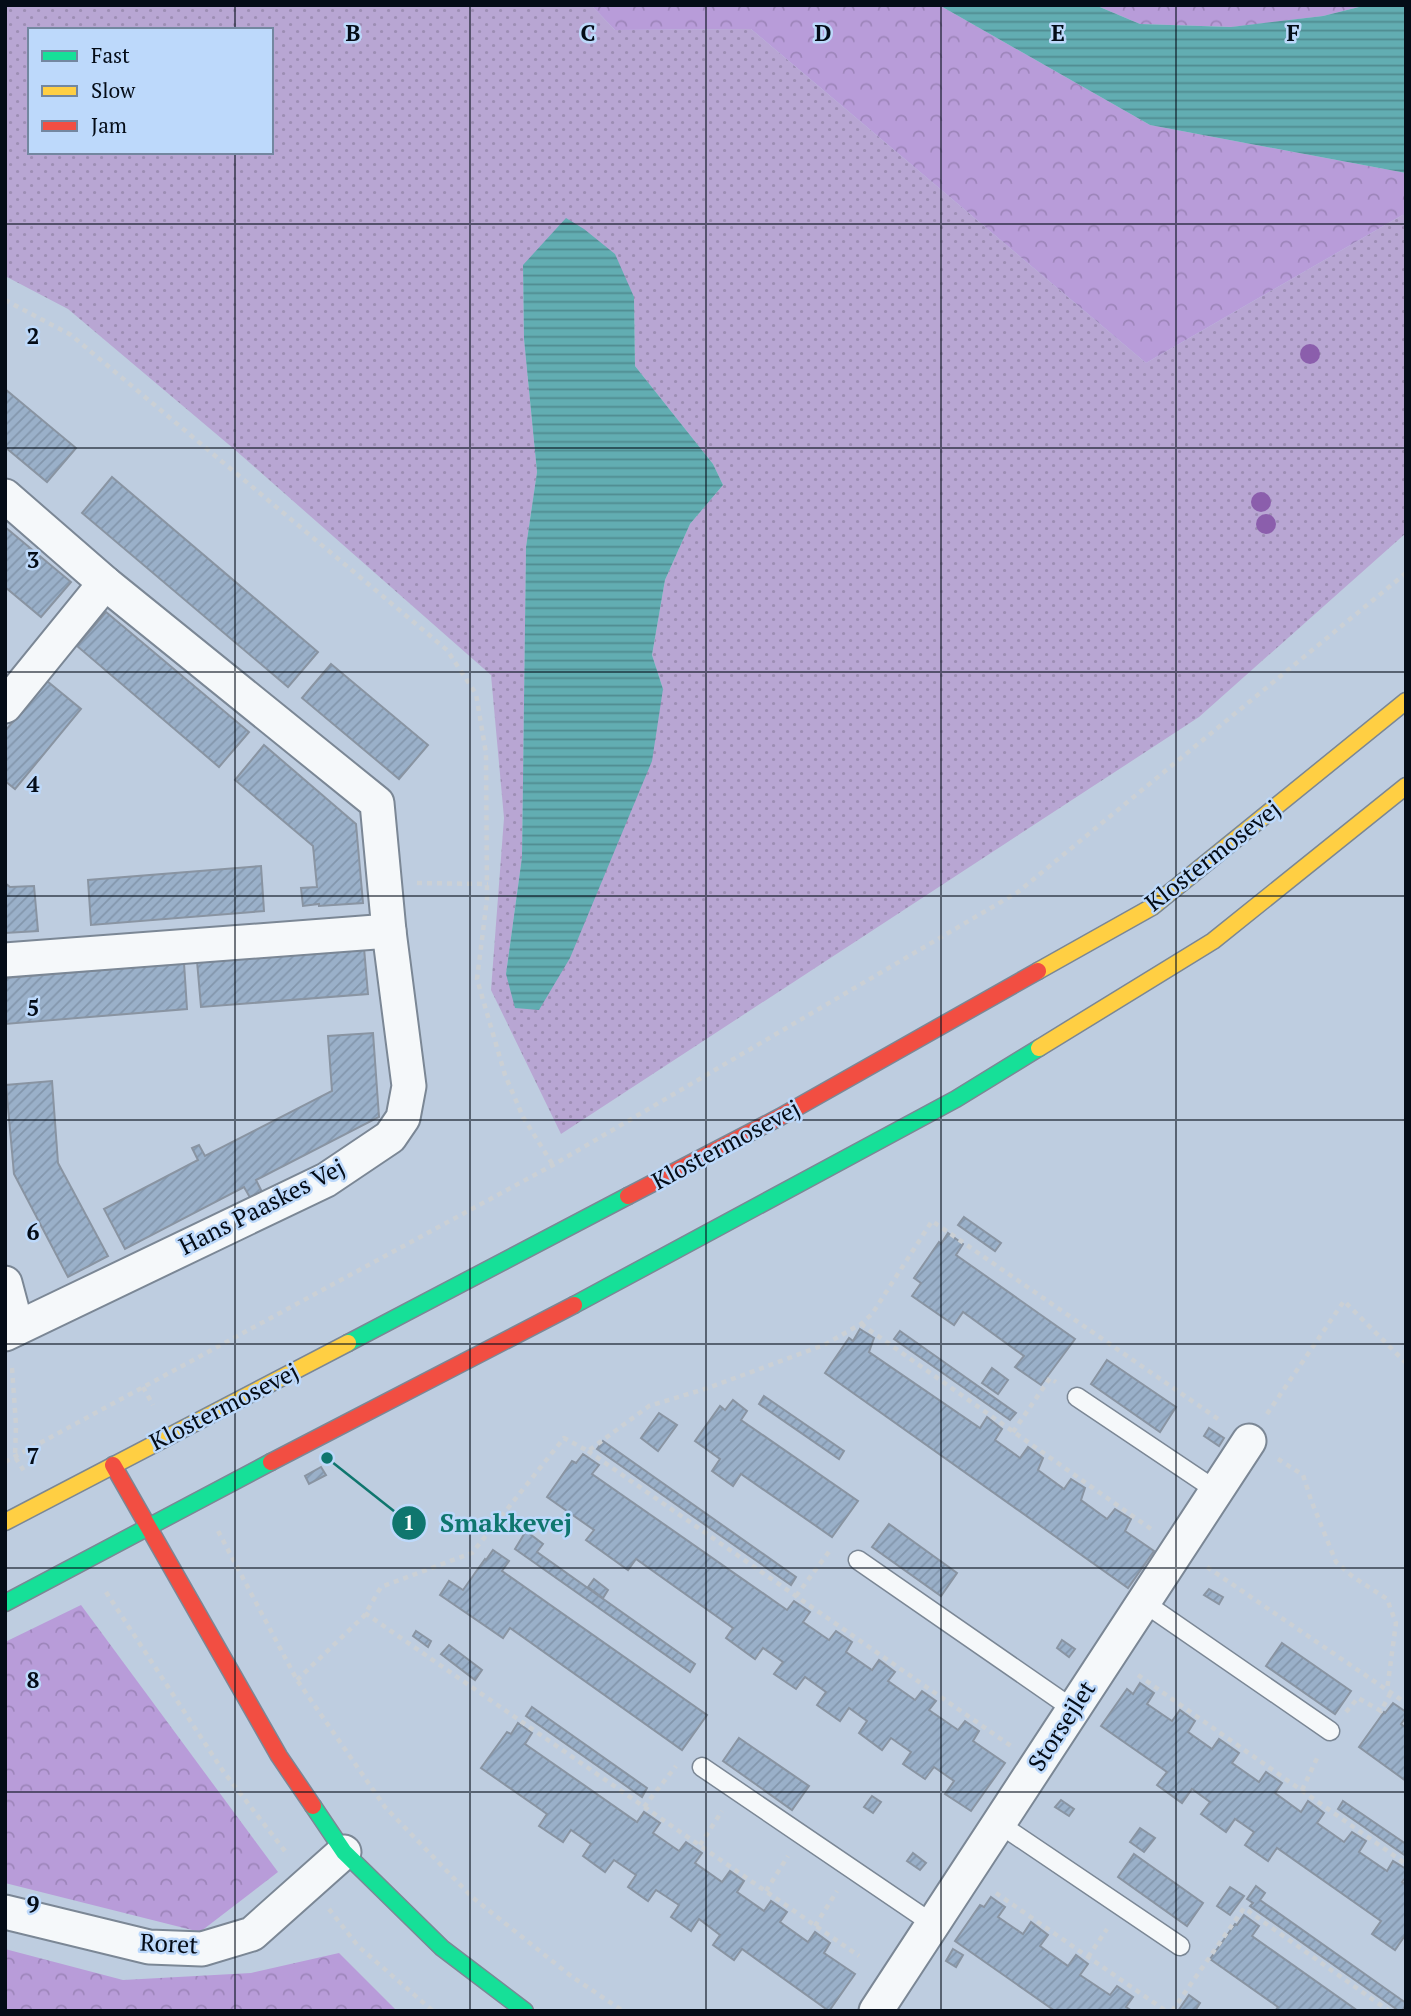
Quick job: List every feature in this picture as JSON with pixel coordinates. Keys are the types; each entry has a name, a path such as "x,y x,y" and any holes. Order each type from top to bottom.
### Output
{"main road":[{"name":"Klostermosevej","path":"5,1522 780,1117 1152,907 1406,701"},
{"path":"5,1603 627,1278 956,1099 1213,941 1406,786"},
{"path":"113,1465 279,1756 344,1852 443,1948 525,2011"}],"street":[{"name":"Hans Paaskes Vej","path":"5,496 105,583 377,803 389,931 409,1086 403,1118 390,1137 326,1180 10,1331"},
{"path":"5,706 105,583"},
{"path":"5,960 389,931"},
{"path":"5,1283 10,1331"},
{"name":"Storsejlet","path":"876,2011 1249,1441"},
{"name":"Roret","path":"5,1912 149,1947 202,1949 252,1934 344,1852"}],"lane":[{"path":"1077,1397 1217,1491"},
{"path":"858,1560 1073,1709"},
{"path":"1143,1602 1331,1731"},
{"path":"702,1767 933,1924"},
{"path":"998,1823 1180,1946"}],"path":[{"path":"5,300 71,335 447,650 476,694 486,753 488,884 477,979 505,1075 523,1117 553,1165"},
{"path":"5,1462 553,1165 1018,892 1406,573"},
{"path":"385,882 488,884"},
{"path":"588,1451 649,1406 782,1362 824,1345 861,1324 872,1314 932,1221 1249,1441 1303,1475 1336,1562 1387,1599 1396,1623 1387,1690"},
{"path":"1249,1441 1344,1301 1406,1363"},
{"path":"861,1324 1179,1548 1406,1703"},
{"path":"10,1331 16,1425 15,1457 45,1501"},
{"path":"1013,1432 1050,1378 1077,1397"},
{"path":"143,1387 171,1435"},
{"path":"297,1681 365,1613 380,1587 472,1553 564,1438 588,1451 1037,1764"},
{"path":"201,1499 297,1681 385,1807 472,1897 570,1976 623,2011"},
{"path":"796,1596 834,1545 858,1560"},
{"path":"85,1560 223,1771 309,1883 358,1946 433,2011"},
{"path":"365,1613 859,1956"},
{"path":"1109,1654 1406,1864"},
{"path":"644,1807 683,1756 702,1767"},
{"path":"700,1845 736,1790"},
{"path":"766,1891 802,1835"},
{"path":"815,1926 851,1868"},
{"path":"966,1873 1166,2011"},
{"path":"1172,2011 1244,1908 1389,2011"}],"shaded area":[{"path":"5,5 591,5 615,30 751,29 1146,363 1406,213 1406,533 1199,717 561,1134 491,990 504,818 491,675 234,449 68,309 5,276","holes":["523,265 634,297 635,366 713,464 723,485 690,524 665,580 652,655 663,689 506,974 522,857 526,547 537,472 524,339"]},
{"path":"939,5 1095,5 1140,24 1231,27 1323,16 1367,5 1406,5 1406,173 1150,125"},
{"path":"566,218 615,254 634,297 635,366 713,464 723,485 690,524 665,580 652,655 663,689 652,761 570,958 539,1010 515,1008 506,974 522,857 526,547 537,472 524,339 523,265"}],"green space":[{"path":"591,5 939,5 1150,125 1406,173 1406,213 1146,363 751,29 615,30"},
{"path":"1095,5 1367,5 1323,16 1232,27 1140,24"},
{"path":"81,1605 278,1872 200,1932 5,1883 5,1642"},
{"path":"5,1949 123,1980 251,1973 339,1953 397,2011 5,2011"}],"building":[{"path":"5,389 76,448 47,482 5,447"},
{"path":"112,477 318,652 288,687 82,513"},
{"path":"5,527 71,582 41,617 5,587"},
{"path":"106,612 249,732 219,767 77,646"},
{"path":"331,664 428,745 399,779 302,698"},
{"path":"47,681 81,709 15,789 5,781 5,731"},
{"path":"264,745 356,824 363,903 303,906 301,888 317,887 313,846 235,780"},
{"path":"261,866 264,911 91,925 88,880"},
{"path":"5,883 10,887 34,886 38,931 5,933"},
{"path":"364,948 368,994 201,1007 197,961"},
{"path":"184,963 187,1009 5,1024 5,978"},
{"path":"373,1033 379,1117 256,1180 264,1196 252,1201 244,1187 125,1249 104,1209 198,1160 192,1148 199,1145 205,1156 332,1091 328,1036"},
{"path":"52,1081 58,1163 108,1256 68,1277 14,1174 6,1085"},
{"path":"964,1217 1001,1243 995,1251 958,1225"},
{"path":"948,1233 963,1244 956,1255 1075,1339 1041,1385 1015,1367 1024,1356 963,1312 954,1325 912,1296 921,1283 914,1278"},
{"path":"860,1329 874,1338 869,1352 980,1428 987,1417 1002,1429 995,1440 1020,1458 1028,1447 1043,1458 1038,1470 1064,1489 1071,1479 1085,1488 1081,1500 1107,1519 1115,1509 1131,1519 1125,1531 1154,1551 1128,1588 825,1373 849,1338 853,1341"},
{"path":"900,1331 1016,1413 1010,1420 894,1339"},
{"path":"1107,1360 1176,1407 1160,1432 1091,1384"},
{"path":"992,1368 1008,1380 998,1394 982,1383"},
{"path":"764,1396 844,1451 839,1459 759,1404"},
{"path":"733,1400 747,1411 741,1420 858,1501 832,1537 741,1474 733,1486 712,1471 720,1459 695,1441 720,1406 725,1410"},
{"path":"659,1413 677,1425 658,1451 641,1438"},
{"path":"1209,1428 1224,1438 1219,1446 1204,1436"},
{"path":"603,1441 796,1577 791,1585 597,1449"},
{"path":"583,1454 599,1465 592,1474 787,1610 794,1601 810,1612 803,1622 829,1640 836,1631 852,1642 846,1652 872,1670 879,1660 895,1672 888,1681 915,1700 922,1691 936,1701 929,1710 958,1730 965,1721 979,1731 973,1741 1005,1763 971,1811 945,1794 954,1781 934,1767 925,1779 903,1764 911,1752 891,1738 882,1750 859,1733 867,1721 849,1708 840,1721 817,1705 826,1692 805,1677 796,1689 774,1674 783,1662 763,1648 755,1659 726,1638 733,1628 636,1559 628,1570 586,1540 594,1530 547,1497 572,1461 576,1463"},
{"path":"321,1467 326,1475 309,1484 305,1476"},
{"path":"889,1524 957,1573 941,1596 872,1547"},
{"path":"526,1531 543,1544 537,1552 695,1664 690,1672 515,1549"},
{"path":"493,1550 509,1561 502,1571 707,1715 682,1750 510,1628 503,1638 440,1595 449,1581 463,1590"},
{"path":"594,1579 608,1590 603,1598 588,1587"},
{"path":"1209,1589 1223,1597 1219,1604 1204,1595"},
{"path":"416,1631 431,1641 428,1647 413,1636"},
{"path":"1062,1640 1075,1649 1069,1657 1057,1648"},
{"path":"1282,1643 1351,1691 1335,1714 1266,1666"},
{"path":"449,1645 482,1670 475,1680 441,1654"},
{"path":"1140,1683 1154,1693 1147,1704 1172,1721 1180,1710 1195,1721 1188,1732 1212,1749 1219,1739 1239,1753 1232,1763 1259,1782 1266,1772 1282,1783 1275,1793 1301,1812 1308,1801 1324,1813 1317,1823 1344,1842 1352,1832 1366,1841 1359,1852 1387,1871 1393,1861 1406,1869 1406,1877 1402,1882 1406,1885 1406,1939 1404,1937 1395,1950 1372,1934 1381,1921 1277,1848 1268,1861 1245,1845 1254,1832 1235,1819 1226,1832 1201,1814 1210,1802 1192,1789 1182,1803 1157,1785 1167,1772 1101,1726 1127,1689 1133,1694"},
{"path":"1393,1703 1406,1712 1401,1724 1406,1728 1406,1781 1359,1747"},
{"path":"532,1707 647,1788 642,1797 526,1716"},
{"path":"518,1723 532,1733 525,1744 637,1822 644,1812 660,1823 653,1833 679,1851 686,1842 702,1853 695,1863 722,1882 730,1871 744,1881 737,1892 764,1911 771,1901 787,1912 780,1922 808,1942 815,1932 830,1943 824,1953 855,1974 829,2011 742,1949 734,1960 713,1945 720,1935 699,1919 691,1931 671,1917 679,1905 656,1890 648,1901 628,1887 636,1875 614,1860 605,1872 583,1856 591,1844 571,1830 563,1842 539,1826 547,1814 481,1768 507,1732 511,1734"},
{"path":"739,1738 809,1786 792,1810 723,1761"},
{"path":"872,1796 881,1802 873,1813 864,1807"},
{"path":"1061,1800 1074,1809 1069,1816 1055,1807"},
{"path":"1343,1801 1406,1844 1406,1856 1338,1809"},
{"path":"1140,1828 1155,1838 1144,1852 1130,1842"},
{"path":"913,1853 926,1863 920,1870 907,1861"},
{"path":"1134,1854 1203,1903 1187,1926 1118,1877"},
{"path":"1256,1886 1265,1893 1260,1900 1406,2003 1403,2011 1399,2011 1250,1906 1253,1903 1247,1899"},
{"path":"1230,1887 1244,1896 1230,1915 1217,1906"},
{"path":"991,1897 1005,1907 998,1917 1023,1934 1031,1922 1048,1935 1040,1946 1068,1966 1076,1955 1088,1964 1080,1975 1110,1995 1117,1986 1133,1997 1126,2007 1132,2011 1055,2011 955,1941 980,1905 984,1907"},
{"path":"1244,1915 1259,1926 1252,1936 1358,2011 1275,2011 1278,2007 1210,1959"},
{"path":"953,1949 963,1955 956,1967 946,1961"},
{"path":"1189,1995 1200,2003 1195,2011 1178,2011"}],"traffic: fast":[{"path":"574,1305 956,1099 1039,1048"},
{"path":"348,1343 628,1196"},
{"path":"5,1603 271,1462"},
{"path":"313,1806 344,1852 442,1948 525,2011"}],"traffic: slow":[{"path":"1038,971 1152,907 1406,701"},
{"path":"1039,1048 1213,941 1406,786"},
{"path":"5,1522 348,1343"}],"traffic: jam":[{"path":"628,1196 780,1117 1038,971"},
{"path":"271,1462 574,1305"},
{"path":"113,1465 279,1756 313,1806"}],"place":[{"name":"Smakkevej","path":"327,1458"}]}
